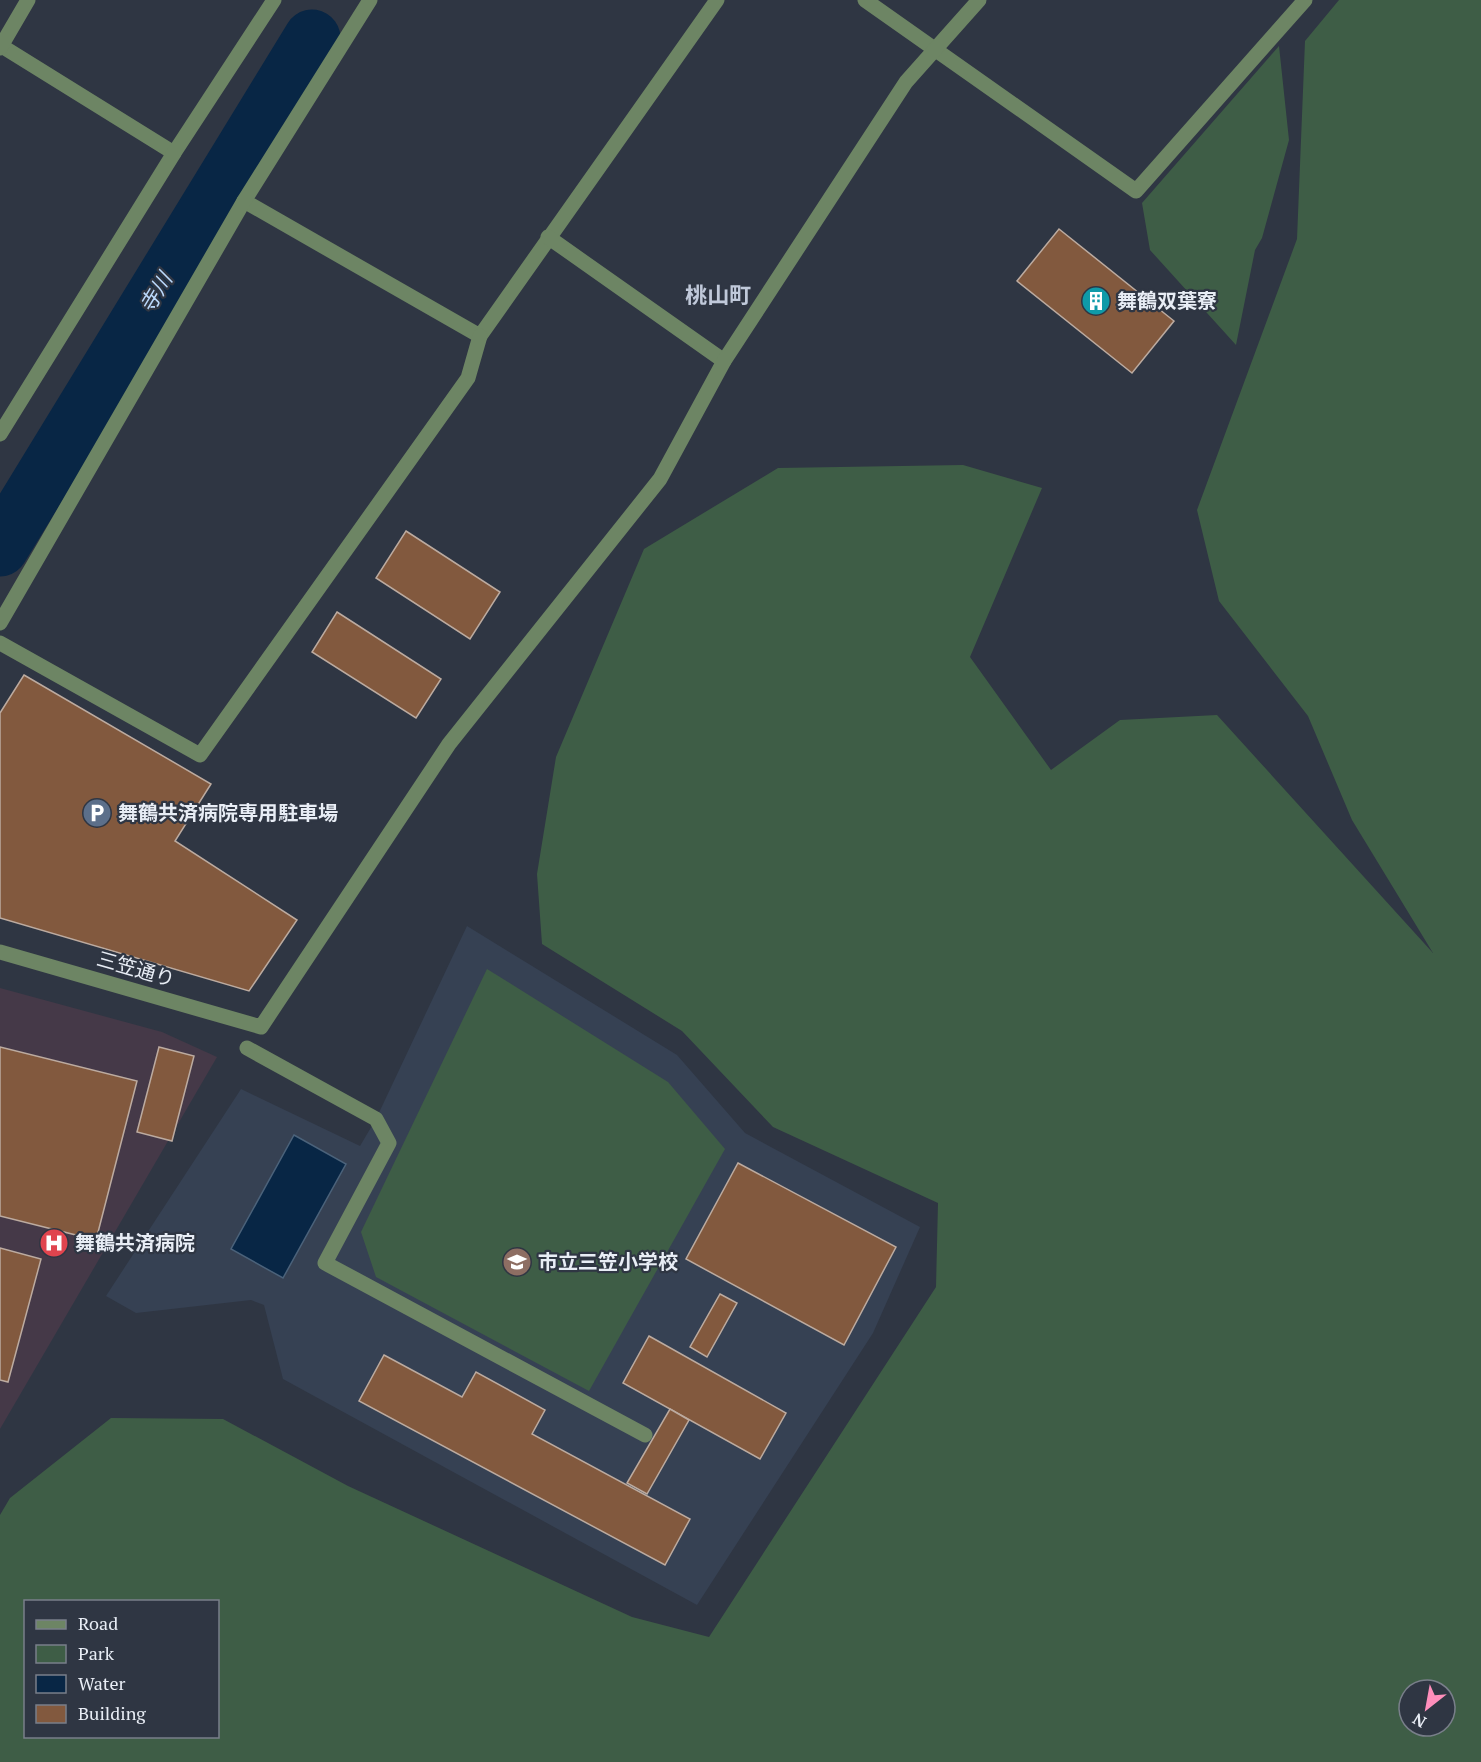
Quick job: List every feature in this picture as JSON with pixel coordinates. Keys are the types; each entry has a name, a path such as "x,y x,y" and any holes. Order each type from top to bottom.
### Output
{"street":[{"path":"28,0 0,46 174,153"},
{"path":"0,434 174,153 274,0"},
{"path":"0,623 244,201 370,0"},
{"path":"0,644 200,755 468,378 480,336 717,0"},
{"path":"865,0 1136,191 1305,0"},
{"path":"548,237 724,361 906,82 979,0"},
{"path":"244,201 480,336"},
{"name":"三笠通り","path":"0,952 261,1026 449,744 660,479 724,361"},
{"path":"247,1048 376,1119 389,1143 325,1263 645,1436"}],"shaded area":[{"name":"市立三笠小学校","path":"467,926 677,1055 745,1133 920,1227 873,1333 697,1605 283,1379 264,1305 251,1300 136,1313 106,1296 241,1089 360,1146 376,1119"},
{"name":"舞鶴共済病院","path":"0,988 162,1032 217,1057 0,1429"}],"green space":[{"path":"1339,0 1481,0 1481,1762 0,1762 0,1515 10,1498 111,1418 223,1419 348,1486 632,1617 709,1637 936,1287 938,1203 773,1127 682,1031 542,944 537,874 556,757 644,549 778,468 963,465 1042,488 970,657 1051,770 1120,720 1217,715 1433,953 1352,820 1308,716 1219,601 1197,510 1297,239 1305,41"},
{"path":"1279,46 1289,140 1262,238 1255,250 1236,345 1150,250 1142,203"},
{"path":"487,969 668,1082 725,1149 589,1391 376,1277 361,1232"}],"water":[{"path":"294,1135 346,1164 283,1278 231,1249"}],"building":[{"name":"舞鶴双葉寮","path":"1059,229 1174,321 1132,373 1017,281"},
{"path":"406,531 500,592 470,639 376,578"},
{"path":"337,612 441,679 416,718 312,652"},
{"name":"舞鶴共済病院専用駐車場","path":"24,675 211,784 175,841 297,920 249,991 0,918 0,713"},
{"path":"0,1047 137,1081 96,1240 0,1216"},
{"path":"159,1047 194,1056 172,1141 137,1132"},
{"path":"738,1163 896,1247 844,1345 686,1259"},
{"path":"0,1248 41,1259 8,1382 0,1380"},
{"path":"720,1294 737,1303 707,1357 690,1347"},
{"path":"649,1336 786,1413 760,1459 623,1383"},
{"path":"384,1355 462,1397 476,1372 545,1410 532,1434 690,1519 665,1565 359,1401"},
{"path":"670,1409 689,1420 647,1494 627,1483"}],"waterway":[{"name":"寺川","path":"0,548 312,38"}],"place":[{"name":"舞鶴双葉寮","path":"1096,301"},
{"name":"舞鶴共済病院専用駐車場","path":"97,813"},
{"name":"舞鶴共済病院","path":"54,1243"},
{"name":"市立三笠小学校","path":"517,1262"}],"district":[{"name":"桃山町","path":"718,295"}]}
